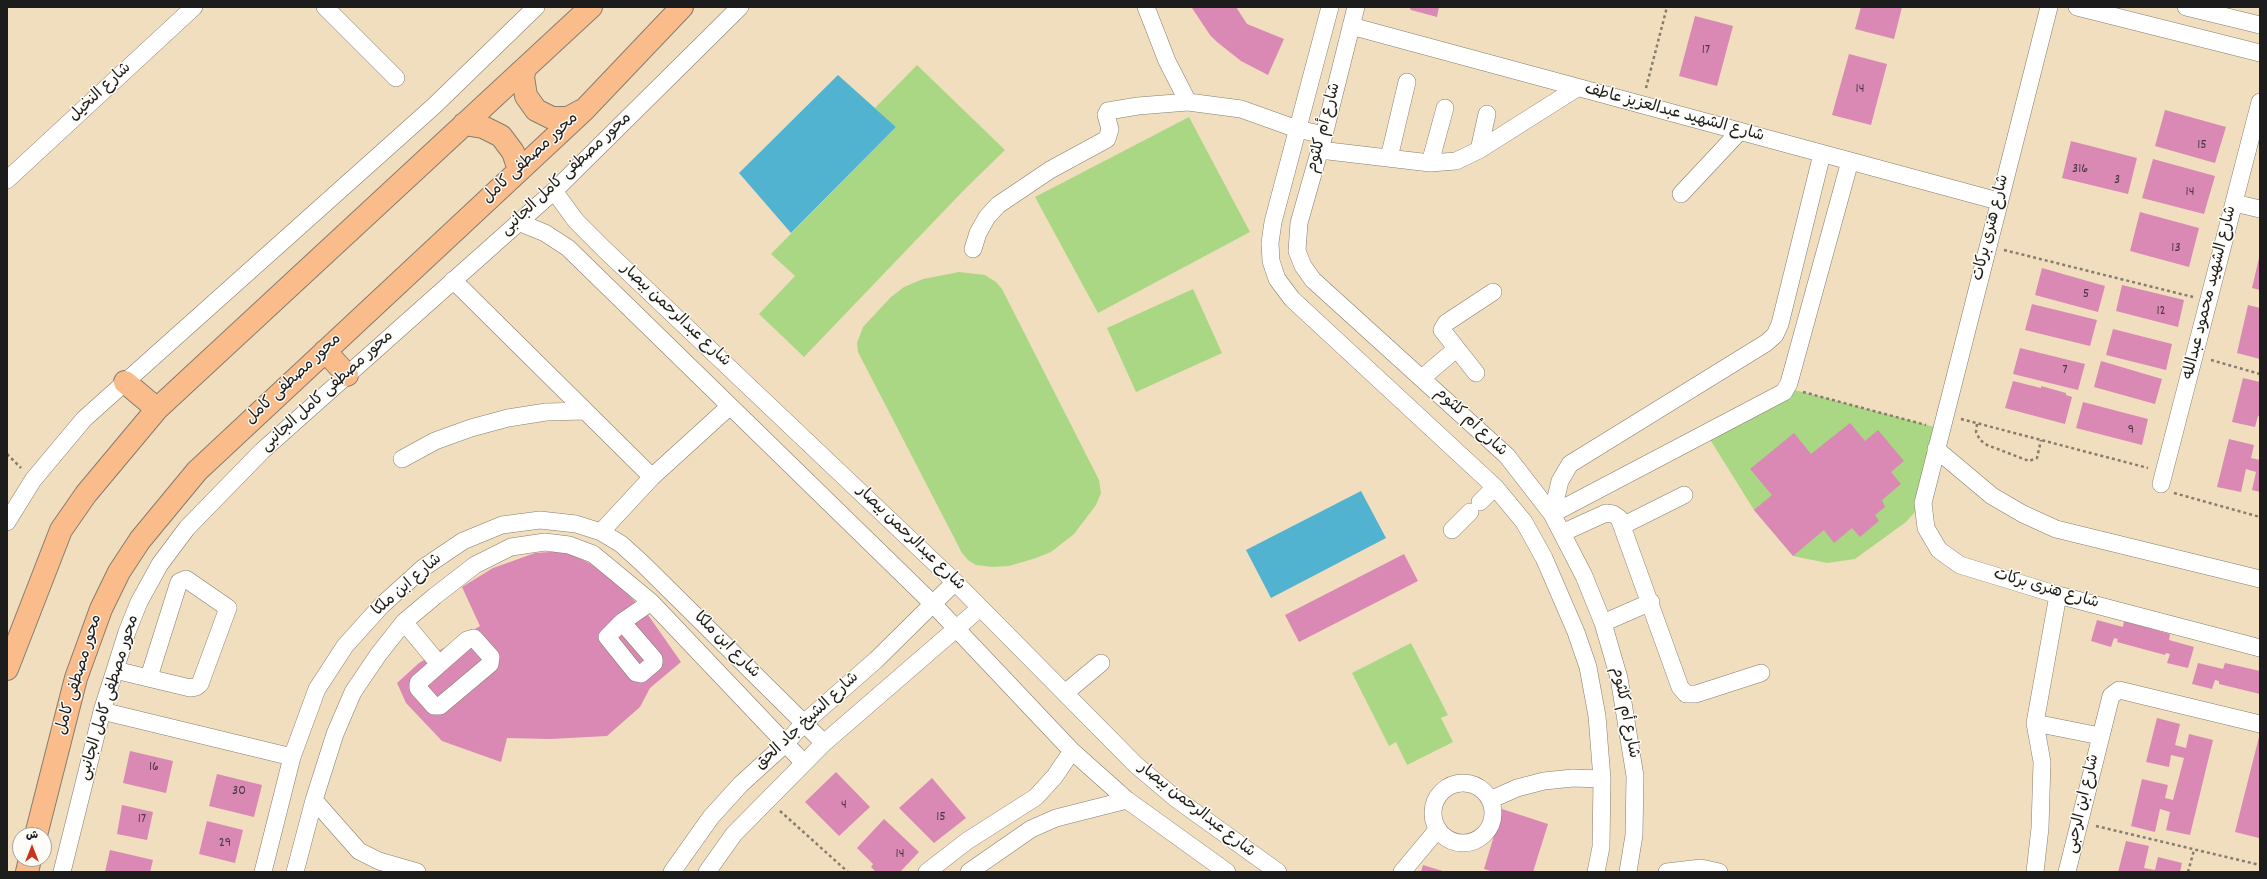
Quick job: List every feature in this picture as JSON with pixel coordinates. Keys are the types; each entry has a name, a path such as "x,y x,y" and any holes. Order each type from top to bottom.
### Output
{"main road":[{"path":"7,669 13,640 60,530 86,494 156,409 591,7"},
{"name":"محور مصطفى كامل","path":"38,827 76,678 101,609 119,572 140,540 197,470 584,110 682,7"},
{"path":"525,68 523,87 526,96 536,110 544,115 560,118 577,115 584,110"},
{"path":"464,124 483,127 501,136 513,152 520,170"},
{"path":"325,351 346,375"},
{"path":"124,382 156,409"}],"street":[{"name":"شارع النخيل","path":"7,180 194,7"},
{"path":"325,7 396,78"},
{"path":"7,522 38,474 84,419 434,106 536,7"},
{"name":"محور مصطفى كامل الجانبى","path":"62,872 102,711 139,602 160,564 187,528 262,451 554,191 740,7"},
{"path":"1146,7 1167,61 1188,102"},
{"name":"شارع أم كلثوم","path":"1330,7 1273,222 1270,243 1271,261 1277,279 1292,299 1495,487 1524,522 1544,558 1576,632 1588,667 1597,716 1602,779 1601,848 1596,872"},
{"name":"شارع أم كلثوم","path":"1356,7 1297,238 1297,251 1303,266 1313,280 1508,456 1552,514 1584,576 1603,623 1620,678 1635,776 1634,835 1628,872"},
{"name":"شارع هنرى بركات","path":"2049,7 1998,201 1923,503 1926,528 1939,550 1960,565 2058,595 2260,648"},
{"path":"2077,7 2260,53"},
{"path":"2186,7 2260,25"},
{"name":"شارع الشهيد عبدالعزيز عاطف","path":"1350,26 1641,106 1998,201"},
{"path":"1389,158 1407,82"},
{"path":"973,249 978,232 987,217 998,204 1050,170 1107,138 1110,130 1106,115 1108,111 1138,106 1188,102 1241,109 1297,129 1322,142 1389,158 1430,163 1456,161 1479,150 1577,88"},
{"name":"شارع الشهيد محمود عبدالله","path":"2162,478 2196,355 2208,301 2260,102"},
{"path":"1430,163 1444,108"},
{"path":"1479,150 1487,114"},
{"path":"1681,194 1739,132"},
{"path":"1552,514 1560,481 1570,464 1771,340 1775,335 1780,324 1822,154"},
{"path":"1552,514 1779,395 1787,388 1850,161"},
{"name":"شارع عبدالرحمن بيصار","path":"554,191 576,221 604,249 955,582 1136,765 1175,798 1278,872"},
{"path":"2234,203 2260,209"},
{"name":"شارع عبدالرحمن بيصار","path":"518,222 545,232 568,248 933,604 1072,751 1127,800 1227,872"},
{"path":"453,280 652,477"},
{"path":"1476,373 1444,333 1443,326 1492,292"},
{"path":"1422,378 1456,349"},
{"path":"600,532 652,477 730,406"},
{"path":"402,459 435,441 471,428 501,420 546,412 584,411"},
{"path":"1936,450 1992,496 2023,514 2056,530 2260,579"},
{"path":"1452,530 1495,487"},
{"path":"1622,526 1684,495"},
{"path":"1562,533 1606,513 1613,514 1620,518 1680,687 1686,694 1696,694 1762,673"},
{"name":"شارع ابن ملكا","path":"263,872 292,757 317,689 346,646 380,606 423,568 463,542 502,524 540,520 576,524 600,532 621,544 824,743"},
{"name":"شارع ابن ملكا","path":"295,872 314,800 335,734 353,692 378,655 404,622 474,565 511,547 545,542 569,545 593,554 629,582 651,602 804,763"},
{"path":"629,582 642,563"},
{"path":"115,670 190,688 198,686 228,613 225,605 186,579 179,582 149,677"},
{"name":"شارع الشيخ جاد الحق","path":"672,872 712,817 741,784 785,744 804,723 876,660 955,582"},
{"path":"2035,872 2040,828 2042,762 2035,722 2058,595"},
{"path":"622,622 651,602"},
{"path":"1603,623 1651,602"},
{"name":"شارع الشيخ جاد الحق","path":"707,872 734,834 766,798 824,743 980,608"},
{"path":"404,622 439,664"},
{"path":"1064,693 1101,663"},
{"name":"شارع ابن الرحبى","path":"2067,872 2109,697 2119,690 2260,724"},
{"path":"102,711 292,757"},
{"path":"2035,722 2100,736"},
{"path":"927,872 946,856 1036,797 1047,786 1072,751"},
{"path":"1490,800 1517,788 1544,781 1573,778 1602,779"},
{"path":"1464,783 1472,784 1486,793 1493,808 1491,823 1487,830 1474,840 1458,842 1444,836 1438,829 1435,822 1434,806 1442,792 1448,787 1464,783"},
{"path":"314,800 360,851 379,861 417,872"},
{"path":"969,872 1031,829 1056,818 1127,800"},
{"path":"1402,872 1438,829"},
{"path":"946,856 964,872"},
{"path":"1667,872 1701,868 1719,872"}],"path":[{"path":"1641,106 1667,7"},
{"path":"1988,246 2208,301"},
{"path":"2196,355 2260,374"},
{"path":"1787,388 1943,422 1977,424 2041,440 2162,478 2162,490 2260,517"},
{"path":"1977,424 1976,432 1980,440 1987,445 2029,461 2037,458 2041,440"},
{"path":"766,798 848,872"},
{"path":"2080,822 2260,865"},
{"path":"2188,872 2194,850"}],"green space":[{"path":"917,65 1005,150 964,190 804,357 759,314 795,276 771,254 896,127 875,108"},
{"path":"1189,117 1250,232 1098,313 1035,197"},
{"path":"959,272 985,275 996,282 1002,289 1099,480 1101,493 1096,505 1074,534 1051,552 1009,566 993,567 976,565 968,560 962,553 858,352 857,343 863,327 891,297 904,287 923,279"},
{"path":"1193,289 1222,353 1136,392 1107,328"},
{"path":"1787,388 1942,429 1923,503 1906,522 1855,559 1827,563 1793,556 1754,510 1706,433"},
{"path":"1411,643 1448,715 1441,718 1453,742 1407,765 1396,742 1389,746 1352,673"}],"water":[{"path":"838,75 896,127 791,233 739,173"},
{"path":"1361,491 1386,538 1271,598 1246,550"}],"building":[{"path":"1236,7 1247,24 1284,39 1268,75 1241,61 1217,42 1210,35 1192,8"},
{"path":"1409,7 1439,7 1437,17 1411,10"},
{"path":"1861,7 1902,7 1894,39 1855,29"},
{"path":"1695,16 1733,26 1717,86 1679,76"},
{"path":"1849,54 1887,64 1871,125 1832,115"},
{"path":"2165,110 2226,127 2215,163 2155,146"},
{"path":"2071,141 2137,158 2128,194 2062,178"},
{"path":"2153,159 2215,176 2204,214 2142,198"},
{"path":"2140,212 2199,228 2189,267 2130,251"},
{"path":"2260,258 2260,290 2252,288"},
{"path":"2042,268 2105,286 2098,312 2035,295"},
{"path":"2122,285 2184,300 2178,327 2116,311"},
{"path":"2032,304 2097,320 2090,346 2025,330"},
{"path":"2248,305 2260,308 2260,359 2237,353"},
{"path":"2113,329 2172,344 2166,370 2106,355"},
{"path":"2020,348 2085,364 2078,390 2013,374"},
{"path":"2101,361 2162,379 2155,404 2094,387"},
{"path":"2243,378 2260,382 2260,416 2258,416 2255,427 2232,422"},
{"path":"2013,381 2041,388 2041,386 2066,393 2066,395 2072,397 2065,424 2005,408"},
{"path":"2083,402 2148,419 2142,445 2076,428"},
{"path":"1850,423 1865,441 1878,430 1904,461 1891,472 1901,484 1882,500 1885,507 1875,515 1879,521 1860,537 1852,528 1834,543 1824,530 1793,556 1754,510 1772,495 1750,469 1794,433 1811,454"},
{"path":"2229,439 2254,445 2251,458 2260,460 2260,492 2252,490 2256,472 2246,469 2241,492 2217,487"},
{"path":"565,551 591,564 623,589 648,615 681,662 650,688 640,707 607,736 550,739 507,738 501,762 442,741 406,703 397,683 419,663 480,626 462,587 493,568 535,553"},
{"path":"1404,554 1418,581 1299,642 1285,615"},
{"path":"2097,620 2123,627 2124,621 2170,634 2169,640 2194,647 2188,668 2167,663 2170,654 2166,653 2165,655 2117,642 2118,639 2114,638 2111,647 2091,641"},
{"path":"2198,663 2223,669 2225,663 2260,671 2260,694 2219,684 2219,681 2215,680 2212,689 2192,684"},
{"path":"2157,718 2180,724 2175,745 2186,748 2189,734 2213,740 2190,835 2166,830 2170,812 2160,809 2155,832 2131,826 2142,779 2168,785 2165,798 2173,800 2184,758 2171,755 2169,767 2146,762"},
{"path":"2260,737 2259,838 2235,832"},
{"path":"130,751 173,761 166,793 123,783"},
{"path":"836,772 870,807 839,836 805,802"},
{"path":"217,774 262,785 254,817 209,806"},
{"path":"932,778 966,818 934,843 899,808"},
{"path":"122,805 153,812 147,840 117,834"},
{"path":"1502,809 1548,824 1533,872 1494,872 1484,869"},
{"path":"884,819 919,852 900,872 876,872 871,867 873,864 857,848"},
{"path":"207,821 243,830 235,863 199,854"},
{"path":"2126,841 2149,846 2144,868 2155,870 2158,857 2182,863 2180,872 2118,872"},
{"path":"110,850 153,860 150,872 105,872"},
{"path":"1423,865 1446,872 1421,872"}]}
